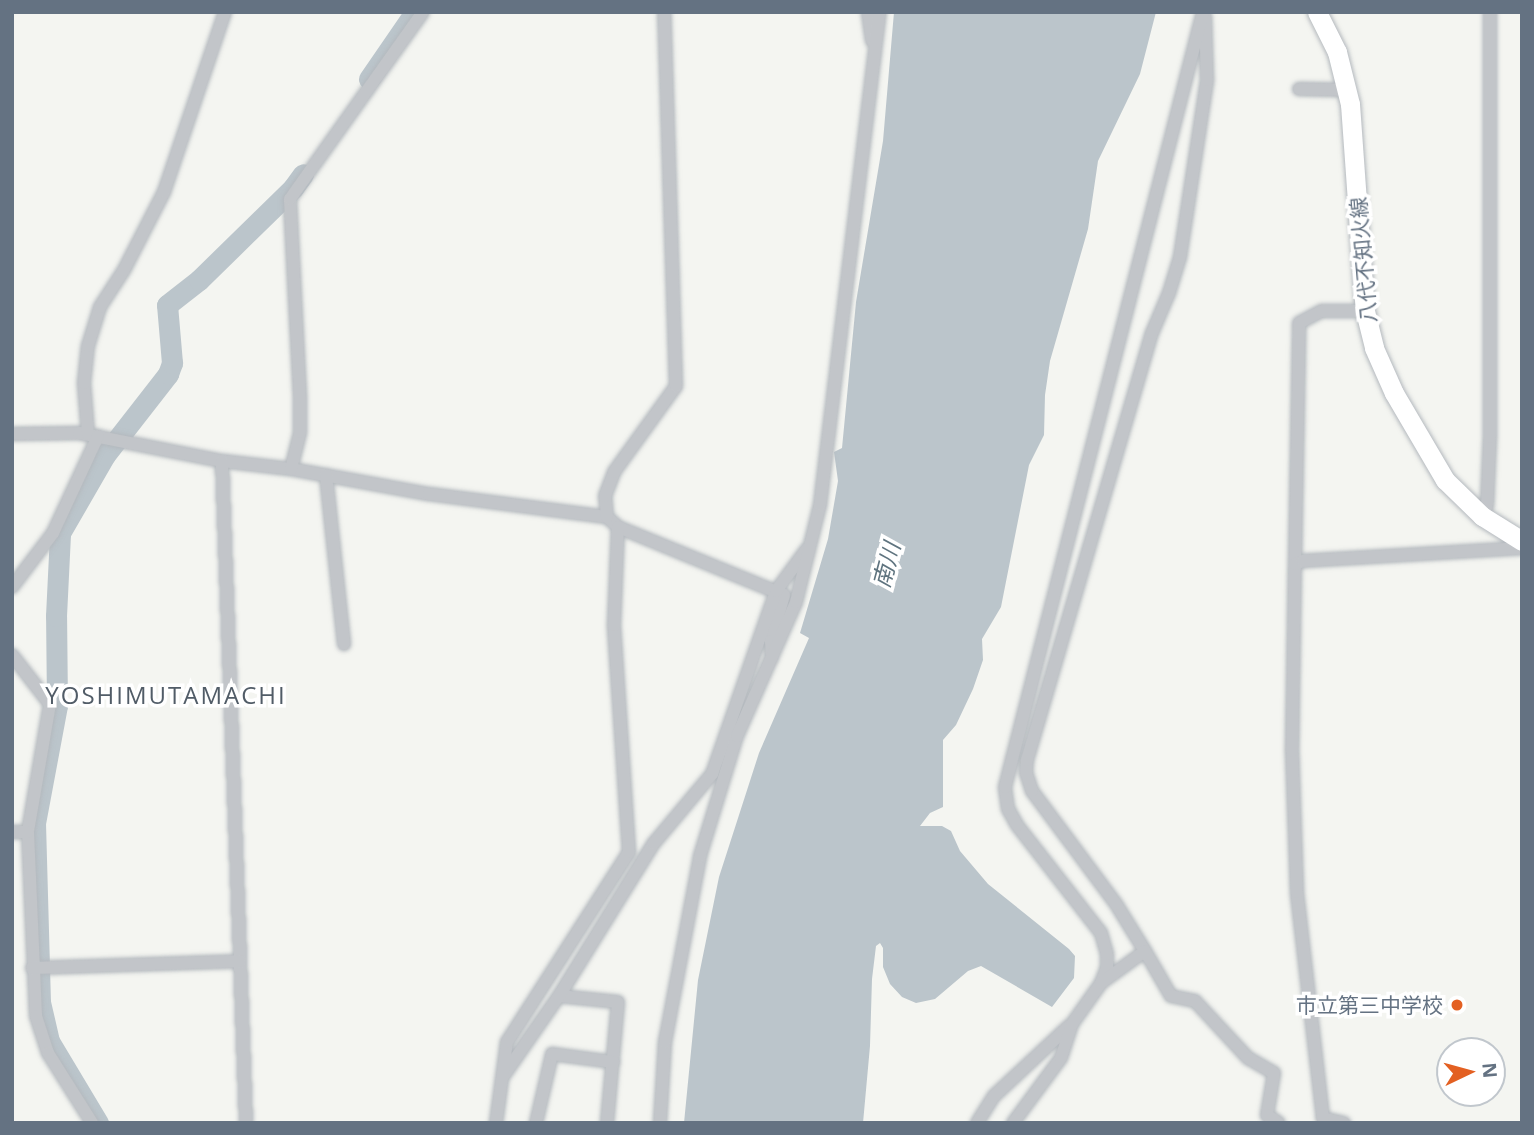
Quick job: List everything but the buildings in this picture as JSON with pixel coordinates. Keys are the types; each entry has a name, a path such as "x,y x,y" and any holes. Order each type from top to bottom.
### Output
{"main road":[{"name":"八代不知火線","path":"1317,12 1337,52 1347,90 1354,135 1365,311 1380,363 1422,444 1445,480 1482,516 1522,541"}],"street":[{"path":"12,587 53,533 98,435 84,383 88,346 100,307 124,270 164,192 225,12"},
{"path":"291,469 300,432 300,397 290,199 423,12"},
{"path":"607,517 605,496 614,472 676,386 664,12"},
{"path":"868,12 876,54"},
{"path":"660,1123 666,1042 700,856 737,736 796,602 813,541 830,440 846,277 880,12"},
{"path":"1204,12 1207,80 1180,257 1169,293 1152,333 1027,760 1027,773 1032,790 1116,904 1171,996 1195,1001 1248,1058 1274,1073 1268,1115 1279,1123"},
{"path":"977,1123 994,1096 1072,1024 1101,983 1107,967 1107,954 1101,933 1017,825 1009,809 1005,787 1204,12"},
{"path":"1482,516 1487,505 1490,437 1490,12"},
{"path":"1299,89 1347,90"},
{"path":"1344,1123 1323,1120 1307,992 1294,828 1299,323 1322,311 1365,311"},
{"path":"12,434 98,435 222,461 291,469 429,494 607,517 618,527 784,595 771,641 772,659"},
{"path":"222,461 246,1123"},
{"path":"326,475 344,644"},
{"path":"496,1123 507,1042 629,852 614,625 618,527"},
{"path":"502,1078 559,996 654,843 712,774 776,591 813,541"},
{"path":"1296,564 1303,561 1522,548"},
{"path":"12,655 50,704 28,832 36,1016 42,1038 92,1123"},
{"path":"12,832 28,832"},
{"path":"1101,983 1145,951"},
{"path":"32,968 240,961"},
{"path":"559,996 618,1002 607,1123"},
{"path":"1013,1123 1061,1058 1072,1024"},
{"path":"536,1123 552,1054 612,1062"}],"water":[{"name":"南川","path":"894,12 1156,12 1140,74 1098,161 1088,229 1050,361 1045,395 1044,435 1029,465 1001,607 982,639 983,660 973,689 956,725 943,740 943,807 930,813 920,826 942,826 951,831 960,851 988,884 1075,956 1074,978 1052,1007 981,966 968,971 935,999 916,1003 902,997 890,984 883,967 883,948 880,943 876,946 872,979 870,1046 863,1123 684,1123 698,980 719,877 759,753 809,638 800,633 828,539 838,481 834,452 842,448 856,302 883,141"}],"waterway":[{"path":"369,79 415,12"},
{"path":"98,1123 49,1041 40,1002 35,823 57,705 56,616 60,533 105,455 168,374 172,363 167,305 199,280 293,188 303,174"}],"place":[{"name":"市立第三中学校","path":"1457,1005"}],"district":[{"name":"YOSHIMUTAMACHI","path":"166,695"}]}
